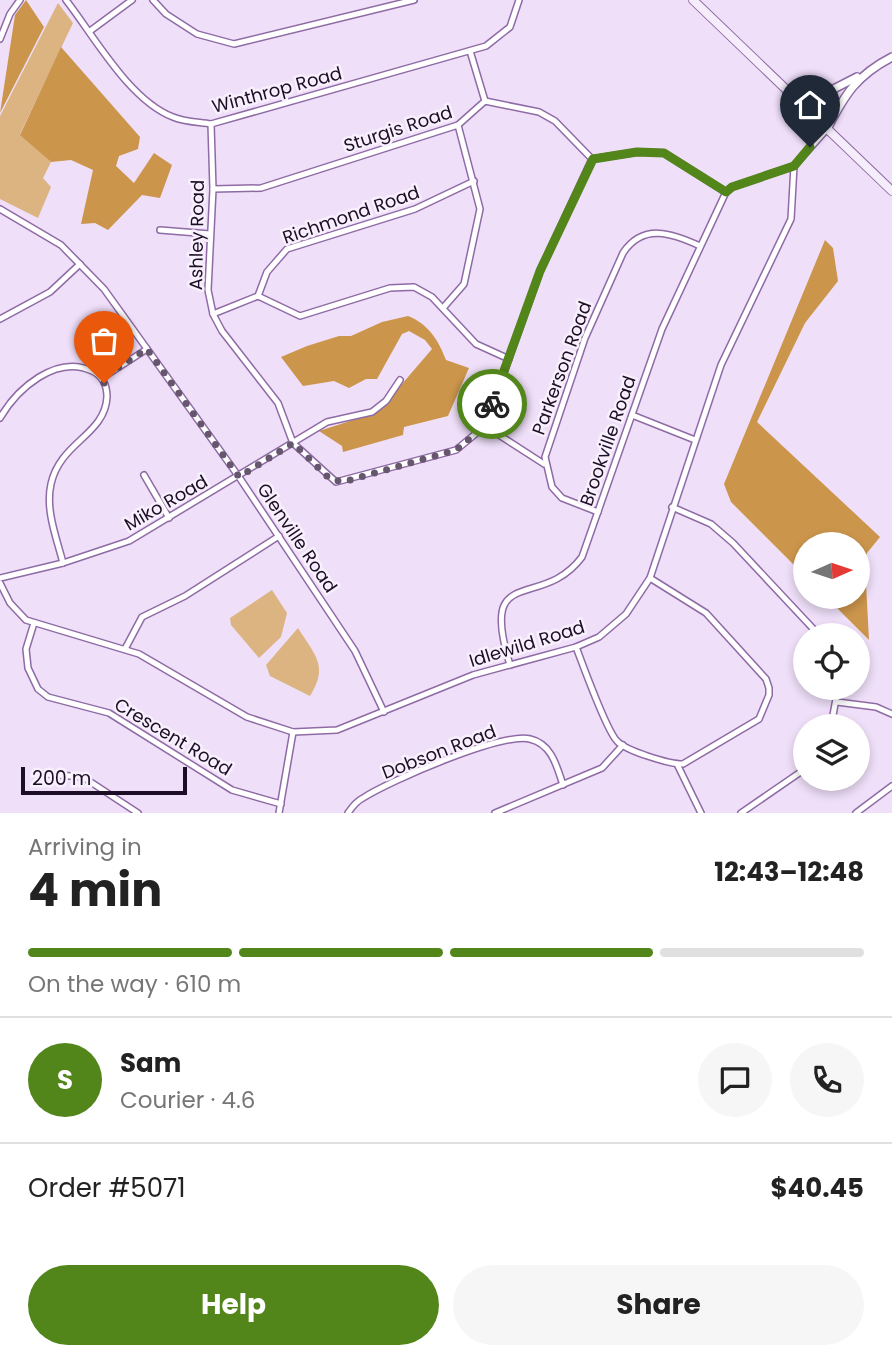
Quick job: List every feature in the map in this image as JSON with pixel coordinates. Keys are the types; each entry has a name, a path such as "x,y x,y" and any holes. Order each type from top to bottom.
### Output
{"main road":[{"path":"693,0 892,191"}],"street":[{"path":"0,39 19,0"},
{"name":"Winthrop Road","path":"66,0 147,102 178,119 211,124 470,51 496,40 510,27 519,0"},
{"path":"90,31 132,0"},
{"path":"153,0 166,15 197,34 234,44 414,0"},
{"path":"470,51 485,101 539,112 555,121 593,159"},
{"path":"788,92 809,99 816,98 892,57"},
{"path":"593,159 637,152 664,153 726,192 732,187 794,166 827,129 840,103 861,75"},
{"name":"Sturgis Road","path":"212,189 261,188 458,125 485,101"},
{"name":"Ashley Road","path":"211,124 212,189 208,290 213,314 222,331 278,403 293,443 330,479 343,482 456,450 485,426"},
{"path":"443,308 464,284 480,209 458,125"},
{"path":"544,464 485,426 540,271 593,159"},
{"name":"Idlewild Road","path":"0,583 10,603 26,620 125,649 164,667 247,717 293,732 337,730 473,675 576,647 599,637 626,614 650,578 721,365 790,219 794,166"},
{"name":"Richmond Road","path":"258,296 267,272 286,249 415,209 474,181"},
{"name":"Brookville Road","path":"510,665 499,629 503,606 515,594 555,579 578,562 662,328 726,192"},
{"name":"Glenville Road","path":"0,209 61,244 104,289 279,536 355,651 384,712"},
{"path":"160,230 210,234"},
{"name":"Parkerson Road","path":"598,512 562,498 552,487 544,464 584,338 627,248 639,237 659,232 670,233 700,246"},
{"path":"0,319 50,292 80,264"},
{"path":"213,314 258,296 300,316 390,288 414,287 443,308 476,344 509,359"},
{"path":"102,378 147,349"},
{"path":"0,418 24,389 48,372 76,366 93,371 102,378 107,399 104,415 59,461 50,486 51,513 63,564"},
{"name":"Miko Road","path":"0,578 63,564 130,541 327,422 372,412 386,401 400,380"},
{"path":"632,415 695,440"},
{"path":"144,475 169,518"},
{"path":"672,508 711,524 733,543 808,623"},
{"path":"125,649 142,617 185,596 279,536"},
{"path":"576,647 614,738 623,745 677,764 712,749 759,719 769,695 765,679 706,613 650,578"},
{"name":"Crescent Road","path":"34,623 26,649 28,668 38,689 48,697 109,713 232,790 281,804"},
{"path":"834,714 837,702 876,707 892,714"},
{"path":"279,813 293,732"},
{"name":"Dobson Road","path":"348,813 362,798 394,783 478,748 520,738 532,739 554,757 563,785"},
{"path":"495,813 602,768 623,745"},
{"path":"677,764 701,813"},
{"path":"45,774 83,777 138,813"},
{"path":"741,813 793,777"},
{"path":"856,813 889,788 892,798"}],"shaded area":[{"path":"26,0 44,27 0,113 15,15"},
{"path":"58,3 73,23 20,134 51,162 43,178 51,187 38,218 0,199 0,116"},
{"path":"61,47 140,137 138,149 119,156 116,166 134,183 154,153 172,165 160,198 142,195 108,230 95,223 81,224 93,170 71,160 51,162 20,135"},
{"path":"825,240 833,248 838,281 805,323 757,422 880,537 870,549 870,532 793,532 793,564 731,502 724,484"},
{"path":"408,316 432,333 446,360 469,368 448,416 404,427 403,435 343,452 342,446 319,431 378,412 432,349 425,340 409,331 402,334 377,379 366,379 349,388 334,381 303,386 281,357 307,346 339,336 351,336 382,322"},
{"path":"272,590 287,613 281,637 259,658 231,625 230,618"},
{"path":"838,609 867,609 868,623 852,623"},
{"path":"298,628 318,661 319,677 310,696 270,676 266,665"}],"way so far":[{"path":"104,383 102,378 147,349 239,477 293,443 336,482 456,450 485,426 492,404"}],"route":[{"path":"492,404 540,271 593,159 645,151 664,153 726,192 732,187 794,166 810,147"}]}
